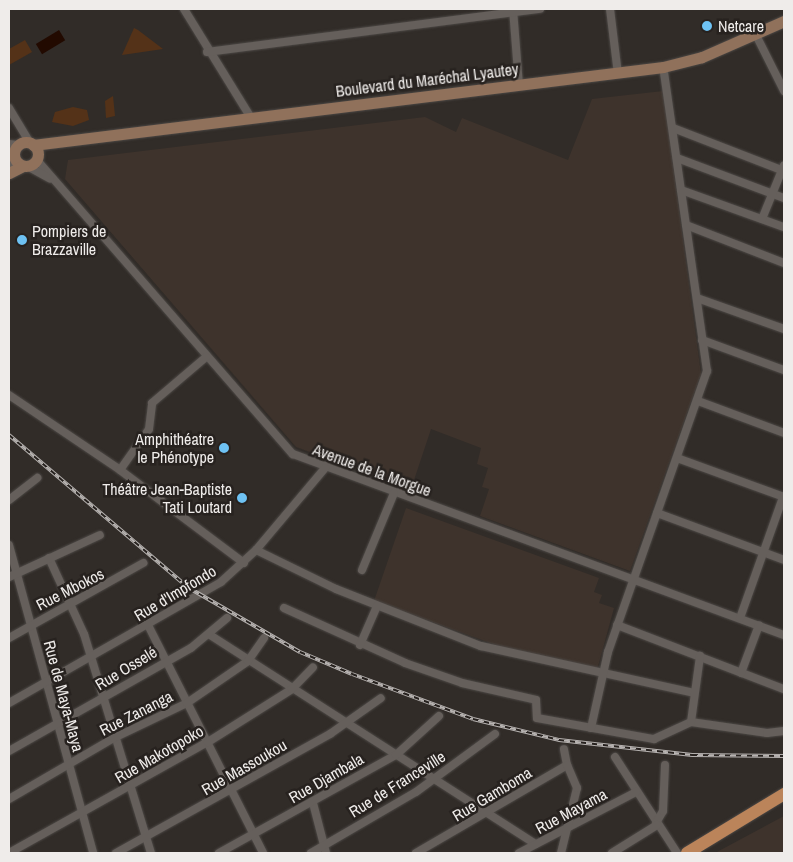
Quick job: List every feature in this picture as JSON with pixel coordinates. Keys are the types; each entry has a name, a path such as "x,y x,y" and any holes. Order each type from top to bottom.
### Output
{"main road":[{"name":"Boulevard du Maréchal Lyautey","path":"9,173 22,154 65,141 663,67 702,58 784,21"},
{"path":"687,853 784,794"},
{"path":"701,853 784,803"}],"street":[{"path":"184,9 207,52 251,118"},
{"path":"207,52 540,9"},
{"path":"610,9 618,74"},
{"path":"514,11 519,86"},
{"path":"756,35 784,91"},
{"path":"591,728 603,674 617,625 632,579 698,401 707,371 663,67"},
{"path":"9,108 18,125 22,154"},
{"path":"673,128 784,169 762,219"},
{"name":"Avenue de la Morgue","path":"22,154 54,181 287,449 325,468 784,635"},
{"name":"Avenue de la Morgue","path":"22,154 54,181"},
{"path":"677,158 784,198"},
{"path":"681,190 784,228"},
{"path":"686,225 784,263"},
{"path":"697,298 784,328"},
{"path":"702,340 784,370"},
{"path":"120,470 149,429 152,403 206,357"},
{"path":"9,395 120,470 244,563"},
{"path":"698,401 784,433"},
{"path":"677,458 784,497 740,618"},
{"name":"Rue d'Impfondo","path":"9,703 91,659 221,582 256,550 325,468"},
{"path":"9,500 37,478"},
{"path":"362,570 394,493"},
{"path":"657,514 784,560"},
{"path":"9,577 100,535"},
{"name":"Rue de Maya-Maya","path":"9,545 47,682 80,812 93,853"},
{"path":"256,550 377,606 506,654 694,693"},
{"path":"49,558 73,603 103,698 128,788 151,853"},
{"name":"Rue Mbokos","path":"9,638 142,563"},
{"path":"360,645 377,606"},
{"path":"284,608 360,645 462,683 536,700 537,718 661,739 691,722 767,733 784,731"},
{"name":"Rue Osselé","path":"9,751 210,635 227,618"},
{"path":"148,625 164,661 188,703 263,853"},
{"path":"617,625 784,689"},
{"path":"741,673 759,625"},
{"path":"210,635 346,724 536,844"},
{"name":"Rue Zananga","path":"9,799 114,738 188,703 248,661 264,638"},
{"path":"691,722 700,656"},
{"name":"Rue Makotopoko","path":"9,853 208,742 292,688 314,667"},
{"name":"Rue Massoukou","path":"116,853 232,790 346,724 381,698"},
{"name":"Rue Djambala","path":"219,853 313,803 396,755 439,716"},
{"name":"Rue de Franceville","path":"311,853 325,850 435,779 495,734"},
{"path":"561,853 577,783 567,765 564,750"},
{"path":"615,757 676,853"},
{"name":"Rue Gamboma","path":"416,853 490,814 567,765"},
{"path":"612,853 657,824 663,811 665,765"},
{"name":"Rue Mayama","path":"519,853 636,792"},
{"path":"313,803 325,850"}],"shaded area":[{"path":"134,28 138,30 163,49 122,55"},
{"path":"59,30 65,40 42,54 36,44"},
{"path":"25,40 32,52 9,65 9,49"},
{"path":"663,91 701,374 630,571 480,516 489,489 482,487 488,468 477,464 481,448 431,429 411,489 296,447 65,179 68,160 425,117 456,132 462,118 568,160 592,99"},
{"path":"113,96 115,116 106,118 105,101"},
{"path":"73,107 87,110 89,120 73,126 52,122 55,112"},
{"path":"406,508 599,578 594,592 602,595 599,603 614,608 597,670 513,651 374,601"},
{"path":"784,816 784,853 715,853"}],"railway":[{"path":"9,435 189,588 300,652 352,674 473,719 559,740 692,755 784,756"}],"place":[{"name":"Netcare","path":"707,26"},
{"name":"Pompiers de Brazzaville","path":"22,240"},
{"name":"Amphithéatre le Phénotype","path":"224,448"},
{"name":"Théâtre Jean-Baptiste Tati Loutard","path":"242,498"}]}
